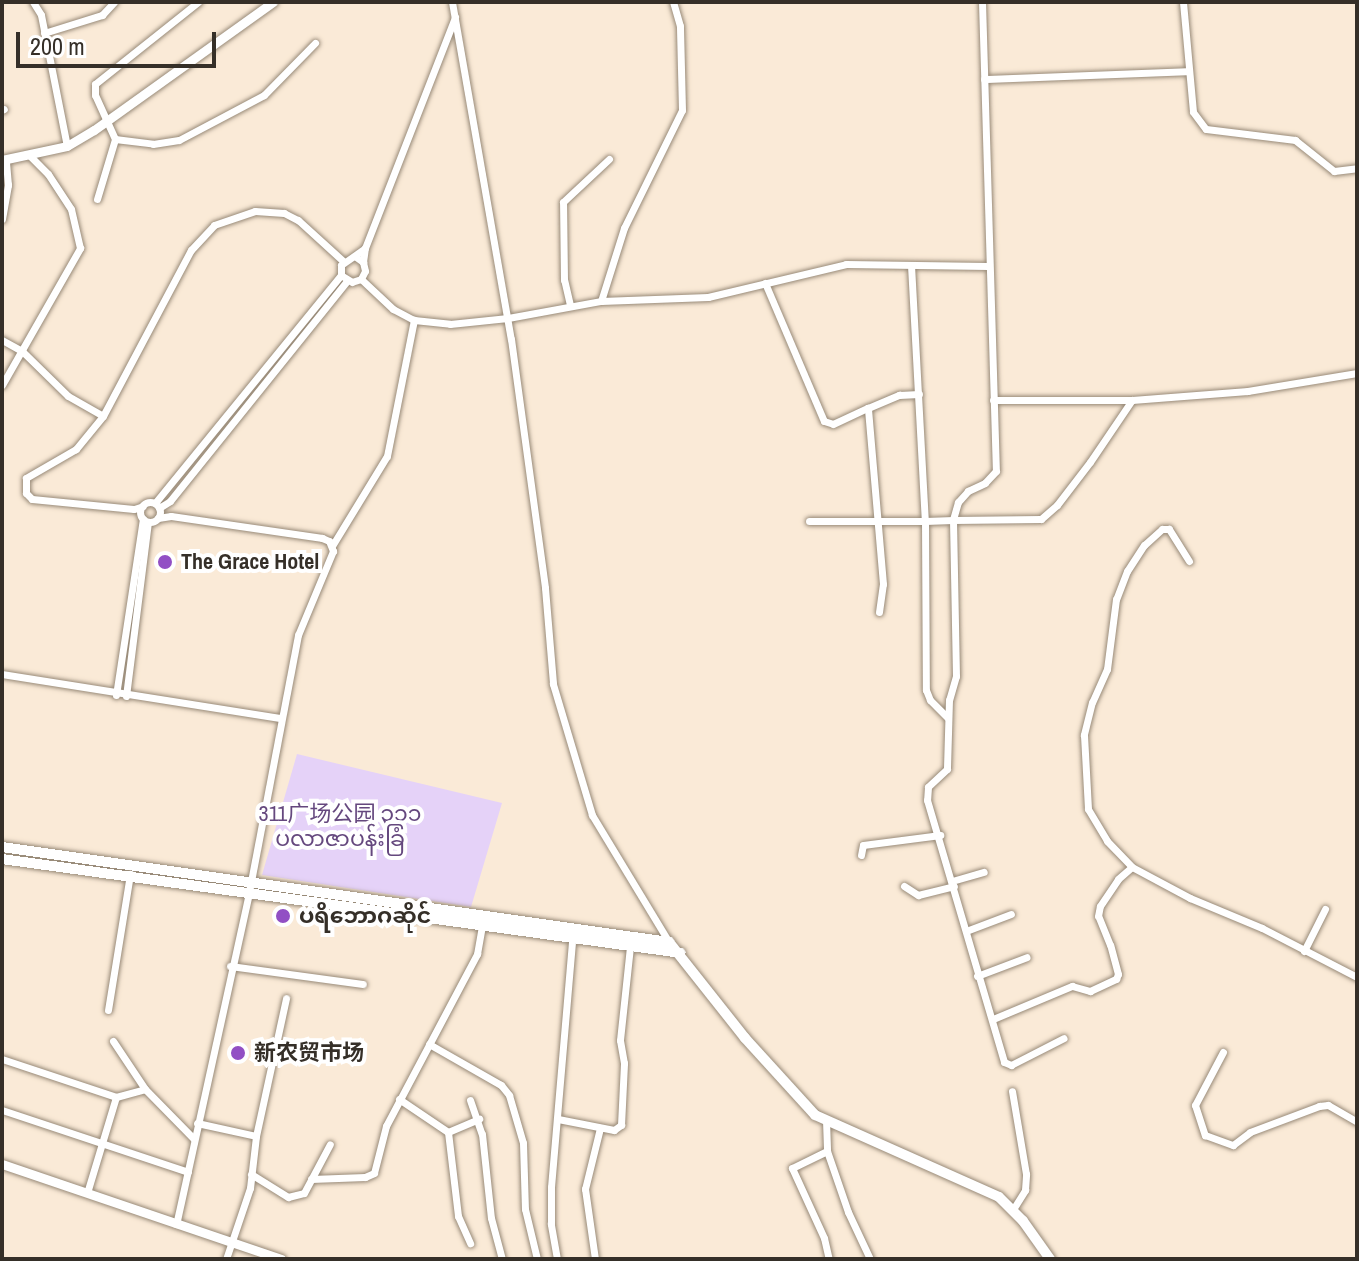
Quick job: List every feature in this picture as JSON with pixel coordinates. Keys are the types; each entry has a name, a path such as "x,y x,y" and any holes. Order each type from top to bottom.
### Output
{"main road":[{"path":"2,847 11,856 131,870 483,921 669,942 682,954 745,1038 815,1115 999,1197 1050,1259"},
{"path":"483,921 572,940 682,954"}],"street":[{"path":"33,2 44,33 67,146"},
{"path":"44,33 102,15 114,2"},
{"path":"97,199 115,139 95,95 95,84 198,2"},
{"path":"2,219 8,185 4,160 67,146 107,121 273,2"},
{"path":"452,2 508,318 545,588 553,684 592,815 669,942"},
{"path":"601,301 624,228 682,110 680,26 673,2"},
{"path":"982,2 996,471 958,502 953,520 956,676 948,718 947,769 926,793 977,976 1006,1065 1064,1038"},
{"path":"1183,2 1193,112 1206,129 1295,140 1334,171 1357,168"},
{"path":"359,260 455,17"},
{"path":"115,139 153,144 179,140 264,95 315,43"},
{"path":"984,79 1189,71"},
{"path":"2,385 80,248 71,209 48,174 30,156"},
{"path":"570,305 564,280 563,202 609,159"},
{"path":"255,211 284,213 298,220 343,261 344,278 158,510 142,514 32,499 26,493 26,478 76,449 103,416 191,250 214,225 255,211"},
{"path":"343,261 359,260"},
{"path":"359,260 365,271 361,279"},
{"path":"344,278 361,279 393,309 414,320 450,324 508,318 601,301 708,297 846,264 988,266"},
{"path":"911,265 925,521 926,690 930,700 948,718"},
{"path":"765,283 824,421 833,424 899,395 919,394"},
{"path":"176,1224 230,966 250,888 298,635 333,554 332,546 387,456 414,320"},
{"path":"2,340 22,351 68,396 103,416"},
{"path":"993,400 1132,400 1248,391 1357,373"},
{"path":"809,521 1041,519 1057,505 1082,473 1132,400"},
{"path":"868,408 883,584 879,612"},
{"path":"142,514 158,510 171,516 322,538 332,546"},
{"path":"116,695 142,514"},
{"path":"126,696 142,514"},
{"path":"1189,561 1169,529 1162,529 1150,539 1131,565 1116,599 1107,669 1087,717 1083,777 1088,809 1107,841 1132,867 1357,977"},
{"path":"2,674 116,695 280,718"},
{"path":"861,855 863,845 940,835"},
{"path":"993,1019 1072,986 1090,991 1116,979 1118,974 1110,945 1098,916 1100,906 1118,879 1132,867"},
{"path":"108,1010 131,870"},
{"path":"904,886 918,895 984,872"},
{"path":"1304,951 1325,909"},
{"path":"966,931 1011,914"},
{"path":"311,1179 372,1176 386,1126 477,954 483,921"},
{"path":"557,1259 551,1224 551,1187 572,940"},
{"path":"558,1119 618,1129 623,1113 624,1063 620,1040 630,946"},
{"path":"977,976 1027,957"},
{"path":"230,966 363,984"},
{"path":"226,1259 251,1174 256,1136 286,998"},
{"path":"113,1041 145,1089 194,1139"},
{"path":"429,1044 501,1085 509,1095 523,1143 525,1209 537,1259"},
{"path":"1223,1052 1195,1105 1205,1135 1233,1145 1250,1132 1328,1105 1357,1122"},
{"path":"2,1059 116,1097 145,1089"},
{"path":"1012,1091 1026,1174 1025,1190 1012,1211"},
{"path":"87,1193 116,1097"},
{"path":"399,1099 448,1132 458,1216 470,1243"},
{"path":"470,1100 479,1119 491,1218 502,1259"},
{"path":"2,1110 188,1172"},
{"path":"448,1132 479,1119"},
{"path":"826,1120 827,1151 848,1212 870,1259"},
{"path":"197,1123 256,1136"},
{"path":"595,1259 585,1189 600,1128"},
{"path":"251,1174 288,1197 305,1192 330,1144"},
{"path":"827,1151 792,1168 824,1238 829,1259"},
{"path":"2,1164 281,1259"}],"green space":[{"name":"311广场公园 ၃၁၁ ပလာဇာပန်းခြံ","path":"297,754 502,803 471,907 262,875"}],"place":[{"name":"The Grace Hotel","path":"165,562"},
{"name":"ပရိဘောဂဆိုင်","path":"283,916"},
{"name":"新农贸市场","path":"238,1053"}]}
